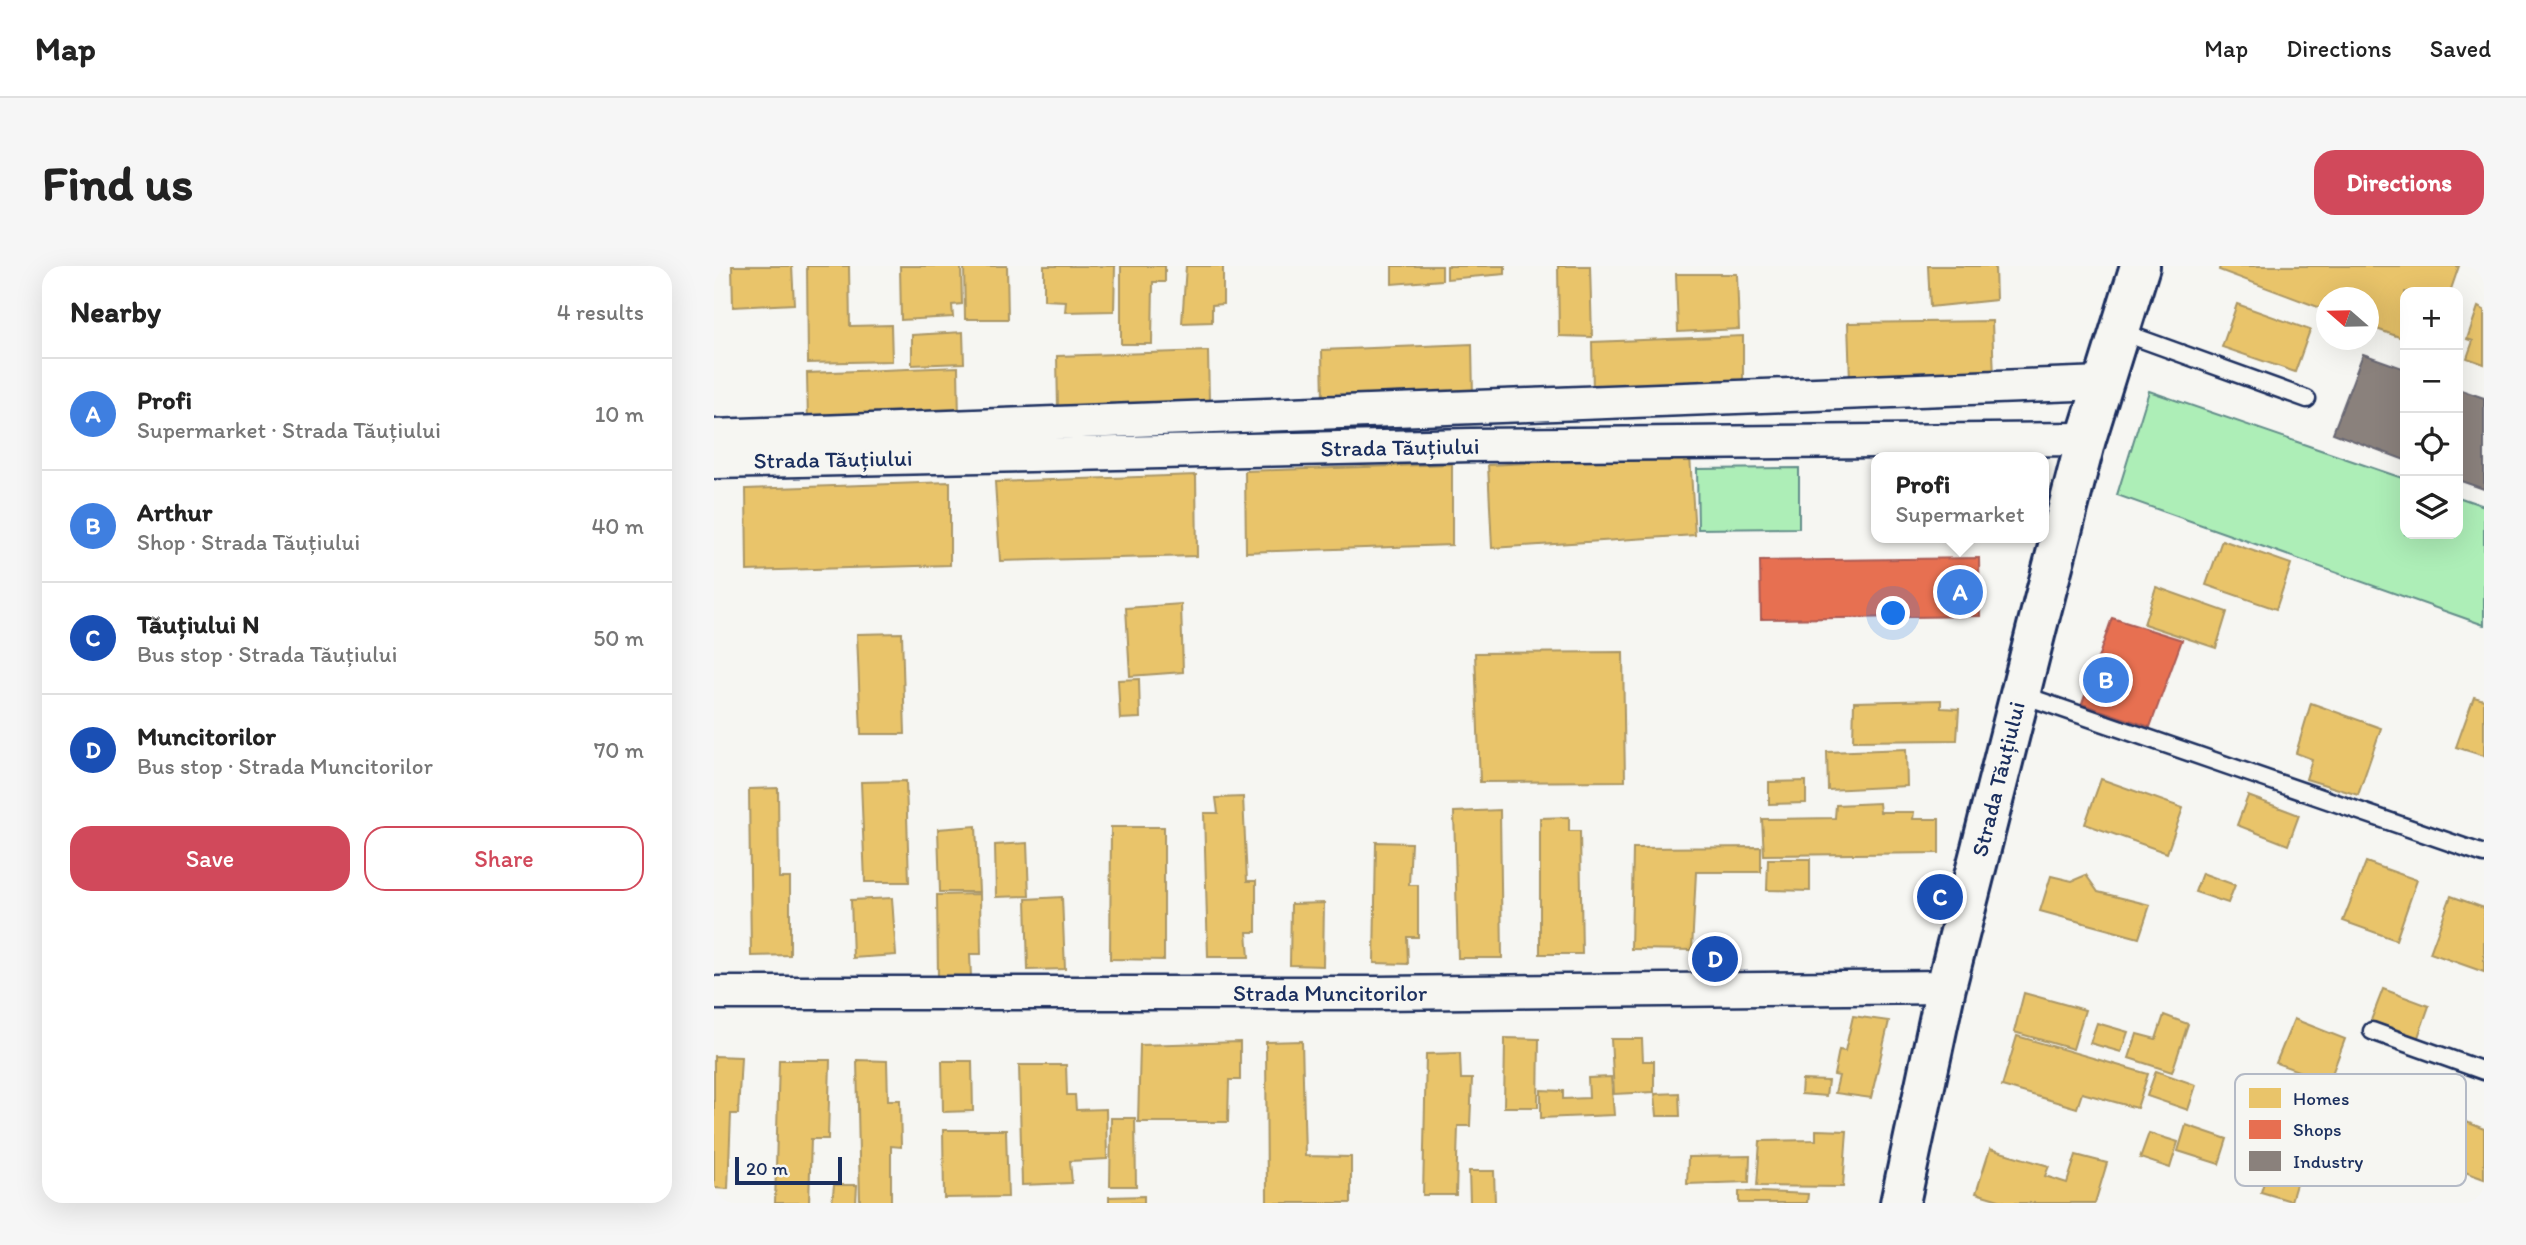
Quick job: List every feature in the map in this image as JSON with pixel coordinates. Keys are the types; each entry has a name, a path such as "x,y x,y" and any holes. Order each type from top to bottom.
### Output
{"main road":[{"name":"Strada Tăuțiului","path":"1900,1203 1946,987 2020,694 2086,439 2140,266"}],"street":[{"path":"714,436 2103,383"},
{"name":"Strada Tăuțiului","path":"714,461 1457,445 2086,439"},
{"name":"Strada Muncitorilor","path":"714,993 1379,993 1946,987"}],"lane":[{"path":"2119,331 2307,399"},
{"path":"2020,694 2484,854"},
{"path":"2372,1031 2484,1071"}],"green space":[{"path":"2149,391 2400,477 2400,539 2463,539 2463,499 2484,506 2484,625 2117,495"},
{"path":"1799,468 1799,528 1698,529 1697,469"}],"building: Homes":[{"path":"732,266 792,266 794,304 733,307"},
{"path":"807,266 849,266 850,326 891,325 892,361 808,363"},
{"path":"900,266 961,266 962,304 952,305 953,317 901,320"},
{"path":"964,266 1007,266 1008,319 965,319"},
{"path":"1044,266 1115,266 1114,311 1065,312 1066,301 1044,300"},
{"path":"1121,266 1165,266 1165,282 1153,282 1152,344 1121,344"},
{"path":"1186,266 1223,266 1223,304 1212,305 1212,322 1182,323"},
{"path":"1392,266 1442,266 1442,280 1392,284"},
{"path":"1447,266 1505,266 1505,274 1447,279"},
{"path":"1558,266 1590,266 1592,337 1559,336"},
{"path":"1928,266 1995,266 1996,300 1930,307"},
{"path":"2220,266 2459,266 2452,287 2400,287 2400,337 2379,330 2379,287 2316,287 2316,306 2219,270"},
{"path":"1676,274 1737,274 1739,329 1678,332"},
{"path":"2237,304 2310,330 2295,372 2222,347"},
{"path":"2478,307 2484,310 2484,364 2467,358 2473,341 2467,339"},
{"path":"1992,321 1994,379 1850,381 1848,323"},
{"path":"963,332 964,363 912,365 912,335"},
{"path":"1743,336 1743,388 1593,393 1592,342"},
{"path":"1472,344 1473,396 1323,402 1322,350"},
{"path":"1208,351 1209,402 1058,408 1057,356"},
{"path":"958,367 959,419 808,424 807,373"},
{"path":"1690,455 1695,535 1492,548 1488,465"},
{"path":"1452,464 1452,545 1246,552 1245,471"},
{"path":"1196,475 1197,556 1000,561 995,482"},
{"path":"950,482 950,565 747,571 746,489"},
{"path":"2222,540 2291,564 2276,609 2206,585"},
{"path":"2156,587 2227,612 2216,648 2144,624"},
{"path":"1181,604 1183,672 1130,676 1126,608"},
{"path":"902,633 905,734 861,734 857,634"},
{"path":"1623,652 1625,781 1480,782 1475,653"},
{"path":"1139,679 1140,718 1120,719 1118,680"},
{"path":"2474,697 2484,700 2484,756 2456,747"},
{"path":"1941,700 1941,708 1959,709 1957,740 1853,741 1854,702"},
{"path":"2311,703 2381,728 2358,795 2306,779 2312,759 2296,753"},
{"path":"1906,749 1907,786 1828,790 1827,752"},
{"path":"2101,779 2183,808 2167,853 2085,824"},
{"path":"906,781 909,882 865,882 861,782"},
{"path":"1806,781 1806,803 1769,804 1769,782"},
{"path":"778,788 779,878 790,878 790,955 751,956 749,789"},
{"path":"2248,796 2299,815 2288,845 2237,825"},
{"path":"1243,797 1247,881 1256,881 1256,932 1247,932 1249,957 1208,957 1204,813 1218,813 1216,798"},
{"path":"1879,803 1880,812 1914,812 1913,819 1939,819 1939,853 1764,855 1762,819 1835,818 1836,805"},
{"path":"1500,810 1502,958 1458,958 1454,812"},
{"path":"1569,817 1569,831 1580,831 1582,954 1540,954 1540,818"},
{"path":"976,826 979,892 940,892 938,829"},
{"path":"1111,827 1164,827 1164,960 1110,959"},
{"path":"1376,842 1411,843 1409,885 1418,885 1418,937 1407,937 1408,964 1374,963"},
{"path":"1027,843 1029,896 996,897 995,845"},
{"path":"1761,847 1761,872 1696,872 1692,950 1631,949 1633,848"},
{"path":"1768,859 1810,859 1810,891 1767,890"},
{"path":"2366,862 2417,880 2396,940 2343,921"},
{"path":"2202,873 2235,885 2228,903 2195,892"},
{"path":"2086,875 2098,892 2150,905 2139,938 2040,911 2051,876 2072,881"},
{"path":"980,894 981,954 970,954 971,977 938,978 937,895"},
{"path":"2451,896 2484,908 2484,972 2430,953"},
{"path":"1062,897 1065,969 1028,970 1026,899"},
{"path":"892,898 896,955 853,958 851,900"},
{"path":"1324,903 1323,966 1290,965 1291,904"},
{"path":"2383,989 2429,1006 2417,1040 2370,1023"},
{"path":"2024,993 2085,1010 2073,1049 2014,1032"},
{"path":"2164,1015 2188,1024 2172,1072 2129,1058 2137,1034 2156,1039"},
{"path":"1853,1016 1889,1021 1871,1098 1835,1093 1839,1076 1834,1075 1839,1050 1845,1051"},
{"path":"2294,1019 2345,1039 2332,1074 2307,1074 2276,1063"},
{"path":"2097,1023 2128,1032 2121,1052 2090,1043"},
{"path":"2017,1036 2148,1074 2137,1108 2082,1093 2077,1108 2002,1086"},
{"path":"1505,1038 1539,1039 1538,1107 1504,1107"},
{"path":"1611,1039 1642,1039 1643,1061 1654,1061 1654,1092 1614,1094"},
{"path":"1302,1041 1305,1156 1351,1157 1351,1203 1267,1203 1266,1042"},
{"path":"1240,1042 1240,1080 1229,1080 1228,1122 1138,1122 1140,1045"},
{"path":"1460,1053 1461,1079 1472,1079 1470,1126 1458,1126 1456,1195 1423,1195 1426,1054"},
{"path":"714,1056 741,1057 738,1114 731,1114 728,1189 714,1188"},
{"path":"779,1060 830,1060 828,1139 811,1139 809,1203 775,1203"},
{"path":"857,1060 887,1061 888,1100 900,1100 901,1147 891,1146 891,1203 860,1203"},
{"path":"942,1061 972,1061 973,1111 943,1112"},
{"path":"1019,1065 1066,1065 1067,1095 1075,1095 1076,1110 1106,1109 1107,1159 1070,1161 1072,1183 1022,1185"},
{"path":"2156,1071 2196,1085 2188,1110 2147,1096"},
{"path":"1611,1077 1614,1115 1541,1118 1541,1090 1563,1091 1563,1099 1589,1098 1588,1078"},
{"path":"1802,1080 1828,1081 1826,1096 1801,1094"},
{"path":"1679,1093 1680,1116 1657,1116 1655,1094"},
{"path":"1111,1118 1135,1118 1136,1186 1110,1186"},
{"path":"2466,1122 2484,1129 2484,1179 2466,1172"},
{"path":"2186,1125 2227,1139 2219,1164 2178,1151"},
{"path":"943,1130 1006,1130 1008,1197 944,1198"},
{"path":"1816,1130 1847,1131 1843,1187 1757,1186 1760,1141 1816,1140"},
{"path":"2149,1133 2178,1142 2170,1168 2140,1158"},
{"path":"1990,1149 2049,1166 2045,1176 2067,1183 2076,1155 2107,1163 2095,1203 2009,1203 1976,1193"},
{"path":"1750,1156 1749,1182 1687,1184 1688,1157"},
{"path":"1469,1171 1494,1171 1495,1203 1470,1203"},
{"path":"834,1185 857,1185 856,1203 832,1203"},
{"path":"2263,1186 2295,1186 2291,1201 2261,1192"},
{"path":"1739,1191 1808,1194 1807,1203 1739,1203"},
{"path":"1144,1196 1144,1203 1109,1203 1109,1197"}],"building: Shops":[{"path":"1979,558 1980,616 1761,619 1760,561"},
{"path":"2112,618 2182,640 2150,727 2082,704"}],"building: Industry":[{"path":"2363,354 2400,367 2400,458 2333,433"},
{"path":"2463,391 2484,398 2484,489 2463,482"}],"place":[{"name":"Profi","path":"1960,592"},
{"name":"Arthur","path":"2106,680"},
{"name":"Tăuțiului N","path":"1940,897"},
{"name":"Muncitorilor","path":"1715,959"}]}
